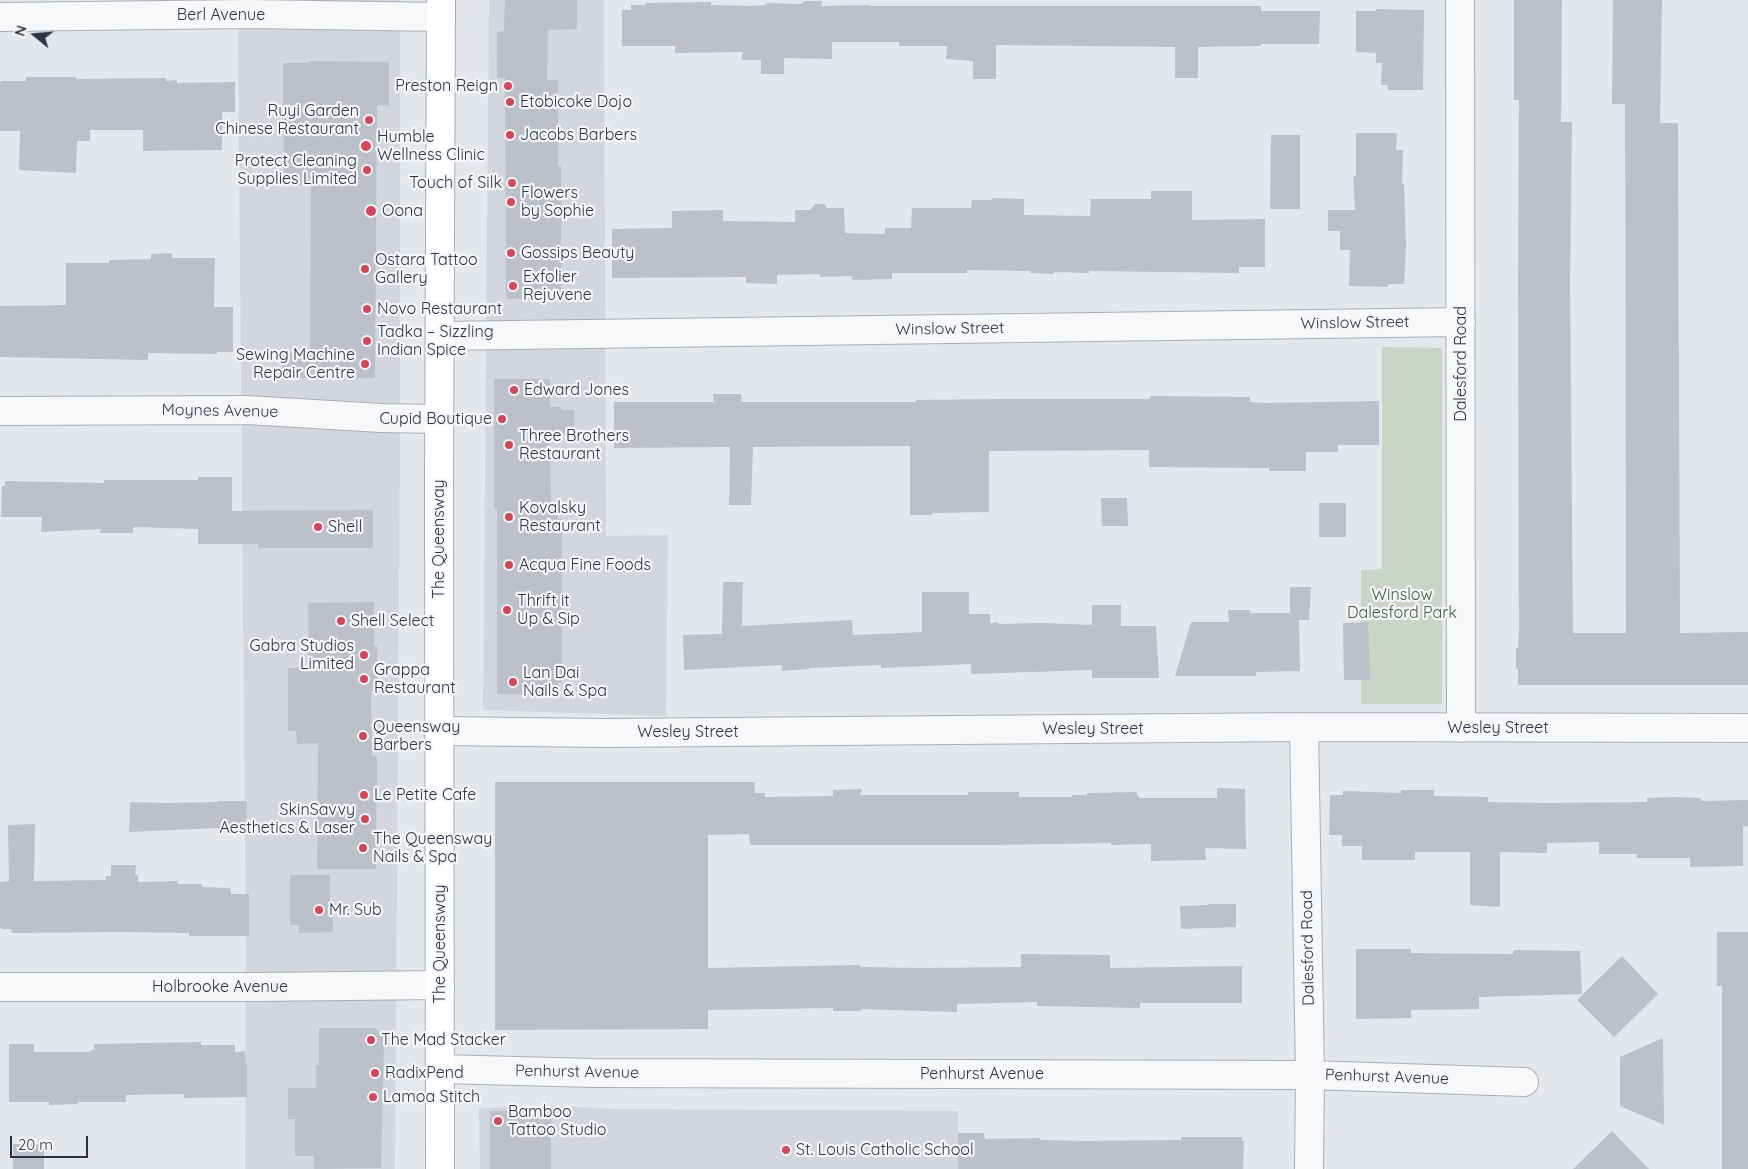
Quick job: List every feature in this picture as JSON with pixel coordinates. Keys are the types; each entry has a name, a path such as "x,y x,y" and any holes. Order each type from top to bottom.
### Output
{"main road":[{"name":"The Queensway","path":"440,1169 439,419 441,9"}],"street":[{"name":"Dalesford Road","path":"1460,0 1461,728"},
{"name":"Berl Avenue","path":"0,17 249,14 441,9"},
{"name":"Winslow Street","path":"440,336 1460,322"},
{"name":"Moynes Avenue","path":"0,411 247,410 381,418 439,419"},
{"name":"Dalesford Road","path":"1304,727 1310,1075 1309,1169"},
{"name":"Wesley Street","path":"439,731 616,733 1304,727 1748,728"},
{"name":"Holbrooke Avenue","path":"0,987 440,985"},
{"name":"Penhurst Avenue","path":"440,1069 593,1073 1310,1075 1524,1082"}],"shaded area":[{"path":"243,0 400,0 400,450 395,1169 245,1169 246,955 238,35"},
{"path":"489,0 604,0 606,536 668,535 666,716 483,710"},
{"name":"St. Louis Catholic School","path":"558,1106 614,1109 958,1111 959,1169 480,1169 479,1108"}],"green space":[{"name":"Winslow Dalesford Park","path":"1382,347 1442,348 1442,704 1361,704 1361,570 1382,569"}],"building":[{"path":"505,0 577,0 577,29 548,30 547,80 558,80 558,166 561,166 561,298 506,299 505,78 497,78 497,32 504,31"},
{"path":"1514,0 1562,0 1561,122 1572,122 1570,283 1573,633 1626,633 1625,104 1612,104 1613,0 1662,0 1660,123 1678,123 1680,633 1748,632 1748,685 1518,685 1516,648 1518,648 1519,633 1519,100 1514,100"},
{"path":"805,1 822,1 822,6 1261,6 1261,11 1320,11 1319,44 1198,47 1198,78 1175,78 1175,47 996,45 996,79 973,79 973,61 946,59 947,46 899,46 899,42 832,42 832,59 784,58 784,74 761,74 761,60 741,60 743,52 675,53 675,46 622,46 622,10 631,10 631,5 711,2 711,5 751,6 766,5 766,3 801,4"},
{"path":"1376,9 1424,10 1423,90 1388,90 1387,85 1381,85 1382,63 1376,63 1376,53 1356,52 1356,11 1376,11"},
{"path":"309,61 389,62 389,106 377,105 375,378 282,378 282,353 310,353 311,185 284,185 283,63 309,63"},
{"path":"26,77 76,77 76,79 166,78 166,81 177,80 177,83 235,82 235,112 222,112 222,150 143,151 143,130 90,130 90,141 77,141 76,173 19,170 20,131 0,131 0,84 1,81 26,81"},
{"path":"1356,133 1397,133 1396,150 1403,150 1402,183 1404,184 1406,246 1404,284 1388,284 1388,287 1349,286 1350,250 1340,250 1340,231 1328,231 1328,210 1355,210 1353,176 1356,176"},
{"path":"1271,135 1300,135 1300,209 1270,209"},
{"path":"1151,191 1192,191 1192,220 1265,219 1265,267 1239,267 1239,273 1089,271 1089,273 1054,272 1054,274 1030,273 1030,271 967,270 967,273 892,273 892,279 852,280 852,276 820,277 820,274 777,275 777,284 746,283 746,277 612,278 612,229 672,228 672,211 723,210 723,221 795,222 795,210 810,210 815,204 824,204 827,208 844,208 845,233 885,234 885,228 911,228 912,208 971,208 972,200 992,200 992,198 1024,199 1024,215 1090,216 1091,199 1151,199"},
{"path":"172,253 172,258 215,258 214,307 233,307 233,352 217,352 217,354 148,353 148,360 0,357 0,306 66,305 66,263 109,263 109,260 151,259 151,254"},
{"path":"494,379 550,379 550,407 561,407 561,410 574,410 574,435 550,435 551,507 558,507 558,519 562,519 562,682 558,683 558,695 497,694 497,508 494,508"},
{"path":"713,394 741,394 742,402 1150,399 1150,396 1250,397 1250,402 1264,403 1379,401 1379,445 1338,445 1338,452 1306,452 1306,471 1269,471 1269,468 1149,467 1149,450 989,451 989,512 932,513 932,515 910,515 910,446 753,447 751,505 729,505 730,447 614,448 614,402 714,402"},
{"path":"198,477 232,477 232,511 373,510 373,548 258,548 258,544 198,544 198,529 135,527 133,528 133,533 100,533 101,529 41,532 42,517 1,517 2,486 5,486 5,481 104,483 104,480 198,480"},
{"path":"1101,498 1127,498 1128,526 1102,526"},
{"path":"1319,503 1346,503 1346,537 1319,537"},
{"path":"723,582 743,582 742,626 852,620 853,635 922,632 922,592 969,592 969,614 990,614 990,623 998,622 998,624 1092,625 1092,605 1121,605 1121,626 1156,626 1159,678 1092,678 1092,670 971,674 971,664 881,668 881,665 782,671 782,665 684,670 683,635 722,634"},
{"path":"1290,587 1311,587 1309,620 1299,620 1300,671 1256,672 1256,676 1175,676 1191,622 1229,622 1228,610 1250,610 1250,613 1290,613"},
{"path":"374,602 374,646 377,646 378,691 371,691 372,756 377,756 376,869 317,869 318,743 297,744 296,731 288,731 288,668 309,668 308,603"},
{"path":"1368,622 1370,680 1344,680 1343,623"},
{"path":"495,782 754,782 755,793 765,793 765,797 833,796 833,790 862,789 860,795 968,795 968,792 1019,792 1019,797 1072,797 1072,795 1087,795 1087,793 1137,792 1139,798 1217,798 1217,788 1245,789 1246,849 1205,848 1206,860 1151,861 1151,844 750,845 749,834 708,835 708,968 860,965 860,967 919,968 1021,967 1021,954 1110,955 1110,968 1242,966 1242,1003 1140,1003 1140,1008 1037,1006 1037,1002 957,1004 957,1012 861,1009 861,1011 833,1011 833,1008 708,1010 708,1029 495,1030"},
{"path":"1401,790 1434,790 1434,796 1488,797 1488,802 1647,802 1647,798 1673,797 1701,798 1701,801 1748,800 1748,826 1743,827 1743,866 1690,867 1690,858 1637,858 1637,854 1599,854 1599,842 1547,843 1547,853 1500,852 1500,907 1470,905 1470,852 1415,852 1415,860 1362,860 1362,846 1342,846 1342,835 1329,835 1330,795 1343,795 1343,791 1401,793"},
{"path":"247,801 246,831 218,831 218,828 129,832 130,802"},
{"path":"35,824 34,881 106,880 106,876 111,876 111,865 136,865 135,875 138,875 138,882 178,881 178,884 202,884 202,887 230,888 231,894 249,894 249,936 189,936 189,933 122,932 12,933 11,929 2,929 0,927 0,882 9,881 8,825"},
{"path":"290,875 330,875 330,908 333,908 333,932 299,933 299,925 290,925"},
{"path":"1236,904 1236,927 1181,929 1180,906"},
{"path":"1717,932 1748,932 1748,1169 1722,1169 1722,986 1717,986"},
{"path":"1356,949 1411,949 1411,953 1513,954 1514,950 1580,951 1582,994 1479,997 1479,1009 1411,1010 1411,1018 1356,1019"},
{"path":"1622,956 1658,994 1614,1037 1577,1000"},
{"path":"319,1028 375,1028 384,1038 381,1168 314,1169 314,1156 295,1156 295,1119 288,1119 288,1088 316,1088 316,1065 319,1065"},
{"path":"1663,1038 1664,1125 1620,1106 1620,1057"},
{"path":"201,1042 201,1045 235,1045 235,1052 245,1051 247,1097 184,1098 184,1094 126,1095 126,1102 78,1102 78,1104 49,1105 49,1102 9,1102 9,1044 34,1044 34,1052 91,1052 91,1050 94,1050 94,1044"},
{"path":"490,1111 551,1111 551,1169 490,1169"},
{"path":"1612,1131 1649,1169 1573,1169"},
{"path":"958,1133 984,1133 985,1139 1040,1138 1040,1140 1083,1141 1181,1140 1181,1137 1242,1137 1242,1141 1244,1141 1243,1169 958,1169"},
{"path":"13,1144 44,1144 44,1169 13,1169"}],"place":[{"name":"Preston Reign","path":"508,86"},
{"name":"Etobicoke Dojo","path":"510,102"},
{"name":"Ruyi Garden Chinese Restaurant","path":"369,120"},
{"name":"Jacobs Barbers","path":"510,135"},
{"name":"Humble Wellness Clinic","path":"366,146"},
{"name":"Protect Cleaning Supplies Limited","path":"367,170"},
{"name":"Touch of Silk","path":"512,183"},
{"name":"Flowers by Sophie","path":"511,202"},
{"name":"Oona","path":"371,211"},
{"name":"Gossips Beauty","path":"511,253"},
{"name":"Ostara Tattoo Gallery","path":"365,269"},
{"name":"Exfolier Rejuvene","path":"513,286"},
{"name":"Novo Restaurant","path":"367,309"},
{"name":"Tadka – Sizzling Indian Spice","path":"367,341"},
{"name":"Sewing Machine Repair Centre","path":"365,364"},
{"name":"Edward Jones","path":"514,390"},
{"name":"Cupid Boutique","path":"502,419"},
{"name":"Three Brothers Restaurant","path":"509,445"},
{"name":"Kovalsky Restaurant","path":"509,517"},
{"name":"Shell","path":"318,527"},
{"name":"Acqua Fine Foods","path":"509,565"},
{"name":"Thrift it Up & Sip","path":"507,610"},
{"name":"Shell Select","path":"341,621"},
{"name":"Gabra Studios Limited","path":"364,655"},
{"name":"Grappa Restaurant","path":"364,679"},
{"name":"Lan Dai Nails & Spa","path":"513,682"},
{"name":"Queensway Barbers","path":"363,736"},
{"name":"Le Petite Cafe","path":"364,795"},
{"name":"SkinSavvy Aesthetics & Laser","path":"365,819"},
{"name":"The Queensway Nails & Spa","path":"363,848"},
{"name":"Mr. Sub","path":"319,910"},
{"name":"The Mad Stacker","path":"371,1040"},
{"name":"RadixPend","path":"375,1073"},
{"name":"Lamoa Stitch","path":"373,1097"},
{"name":"Bamboo Tattoo Studio","path":"498,1121"},
{"name":"St. Louis Catholic School","path":"786,1150"}]}
